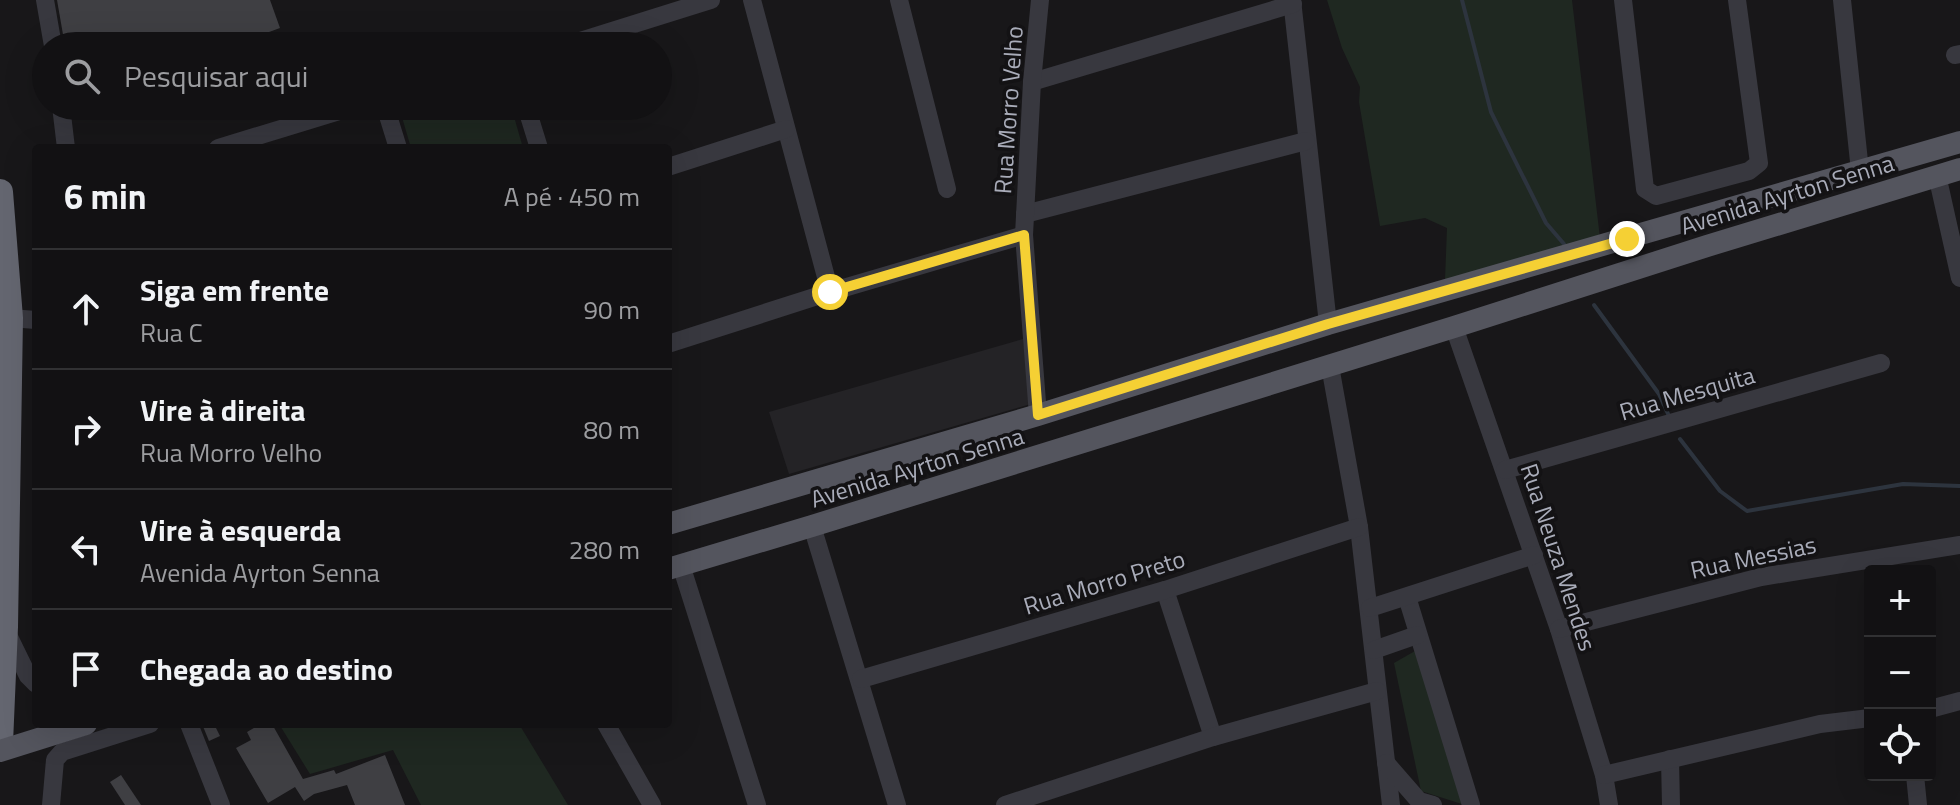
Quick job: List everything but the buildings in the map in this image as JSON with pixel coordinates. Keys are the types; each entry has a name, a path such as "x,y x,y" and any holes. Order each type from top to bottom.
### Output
{"highway":[{"path":"0,192 10,318 0,743"}],"main road":[{"name":"Avenida Ayrton Senna","path":"672,523 1038,415 1328,324 1960,142"},
{"name":"Avenida Ayrton Senna","path":"674,567 1960,169"},
{"path":"0,751 82,735"}],"street":[{"path":"45,0 51,32"},
{"path":"609,32 711,0"},
{"path":"752,0 830,292"},
{"path":"899,0 947,189"},
{"name":"Rua Morro Velho","path":"1038,415 1024,235 1032,82 1040,0"},
{"path":"1623,0 1645,189 1656,196 1749,171 1759,163 1737,0"},
{"path":"1842,0 1860,171"},
{"path":"1032,82 1293,2 1328,324"},
{"path":"63,120 66,144"},
{"path":"231,144 310,120"},
{"path":"389,120 397,144"},
{"path":"530,120 538,144"},
{"path":"672,166 786,129"},
{"path":"1025,214 1306,141"},
{"path":"1937,175 1960,278"},
{"path":"1670,193 1677,223"},
{"path":"672,343 1024,235"},
{"path":"10,318 32,320"},
{"name":"Rua Neuza Mendes","path":"1454,327 1559,629 1604,775 1609,805"},
{"name":"Rua Mesquita","path":"1505,470 1881,363"},
{"path":"1330,366 1359,527 1391,805"},
{"path":"812,526 897,805"},
{"name":"Rua Morro Preto","path":"861,679 1165,590 1359,527"},
{"name":"Rua Messias","path":"1559,629 1761,577 1960,545"},
{"path":"1370,608 1534,555"},
{"path":"674,567 757,805"},
{"path":"1165,590 1213,737"},
{"path":"1407,597 1471,805"},
{"path":"1374,650 1417,635"},
{"path":"2,636 32,680"},
{"path":"1005,805 1213,737 1377,691"},
{"path":"1936,707 1960,701"},
{"path":"1604,775 1820,724 1864,719"},
{"path":"66,728 68,736 125,728"},
{"path":"191,728 221,805"},
{"path":"608,728 652,805"},
{"path":"54,802 55,760 82,735"},
{"path":"1670,759 1671,805"},
{"path":"1385,762 1421,804"},
{"path":"1916,781 1918,805"}],"shaded area":[{"path":"1327,0 1572,0 1600,238 1445,280 1447,228 1425,218 1380,226 1359,102 1360,87 1342,48"},
{"path":"403,120 515,120 522,144 410,144"},
{"path":"1023,339 1031,404 789,474 769,412"},
{"path":"1415,651 1465,805 1421,791 1394,663"},
{"path":"281,728 521,728 568,805 421,805 393,750 310,774"}],"waterway":[{"path":"1462,0 1491,112 1546,223 1564,244"},
{"path":"1594,305 1659,394 1669,416"},
{"path":"1680,439 1720,491 1747,511 1903,484 1960,486"}],"route":[{"path":"830,292 1024,235 1038,415 1328,324 1627,239"}]}
